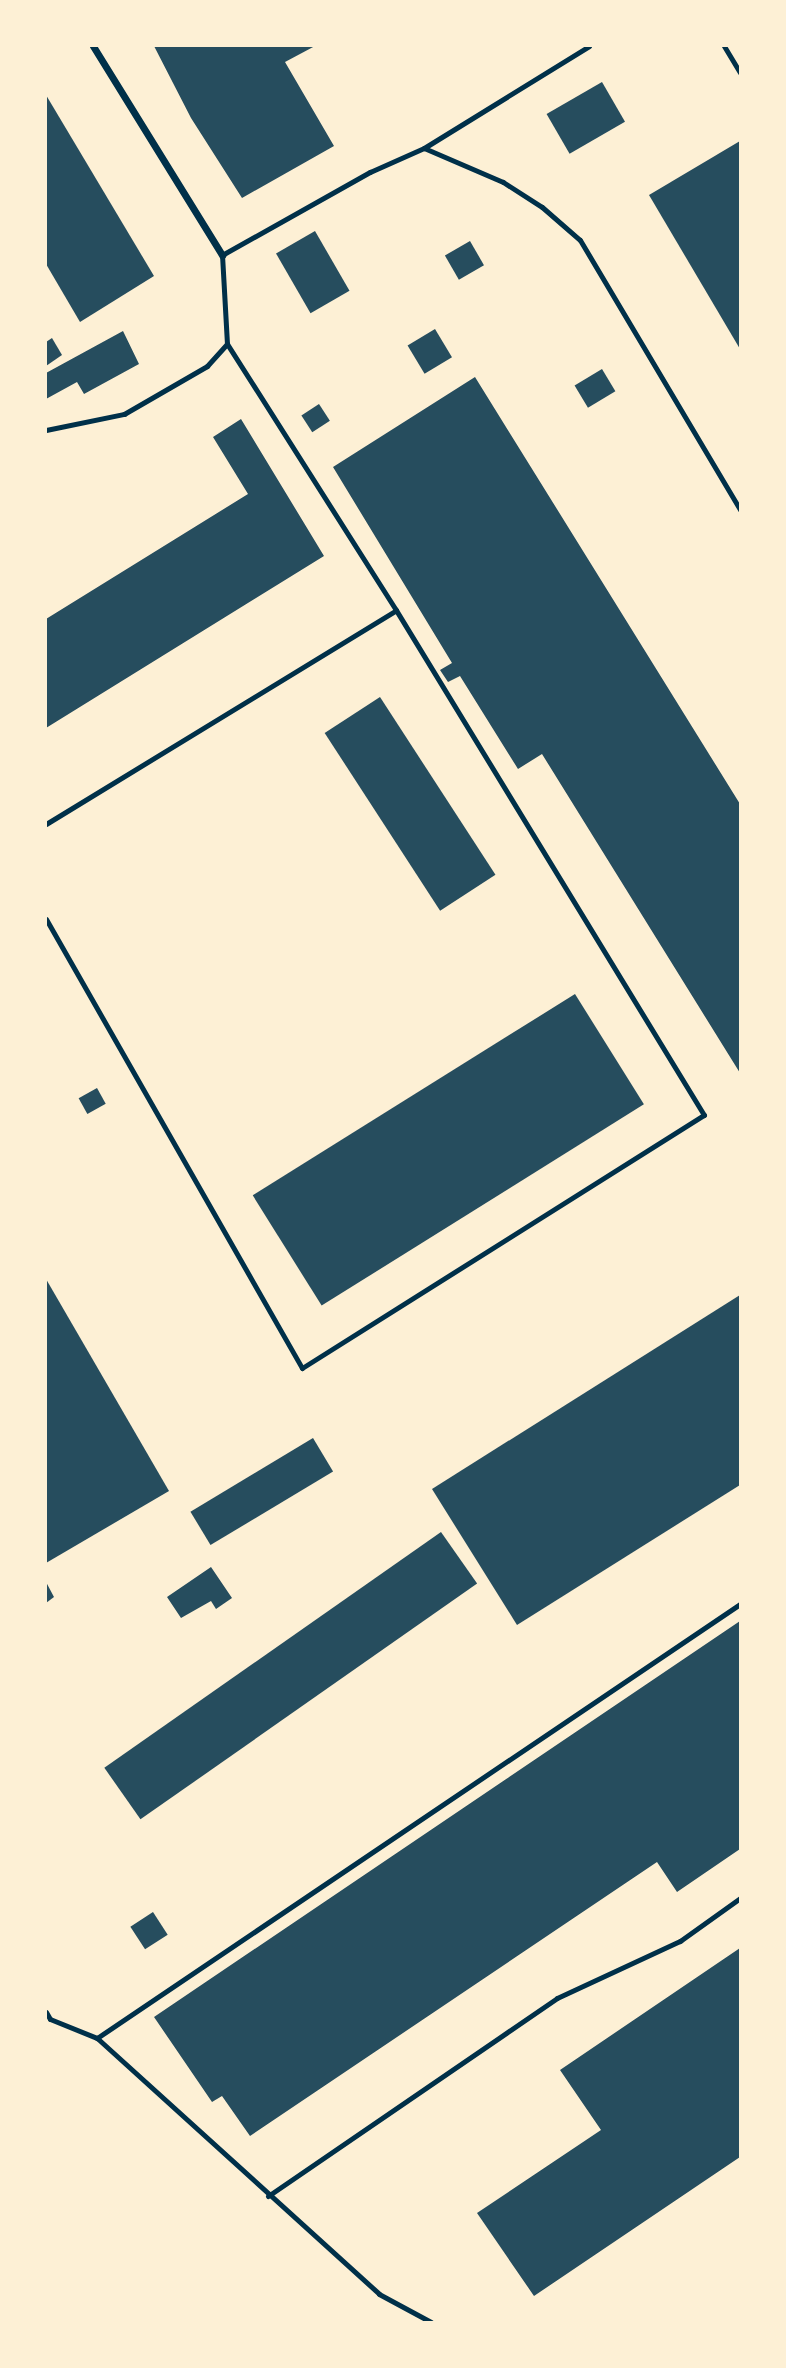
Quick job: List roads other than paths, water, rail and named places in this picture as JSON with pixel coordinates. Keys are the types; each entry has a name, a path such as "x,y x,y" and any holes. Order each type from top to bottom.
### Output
{"street":[{"path":"93,46 222,255"}],"lane":[{"path":"46,919 302,1368 704,1115 396,610 227,344 222,255 370,172 424,148 589,46"},
{"path":"724,46 740,73"},
{"path":"424,148 503,182 542,207 580,240 740,510"},
{"path":"46,430 124,414 207,366 227,344"},
{"path":"46,824 396,610"},
{"path":"97,2038 740,1604"},
{"path":"268,2196 557,1998 680,1941 740,1898"},
{"path":"46,2012 50,2019 97,2038 379,2294 431,2322"}]}
